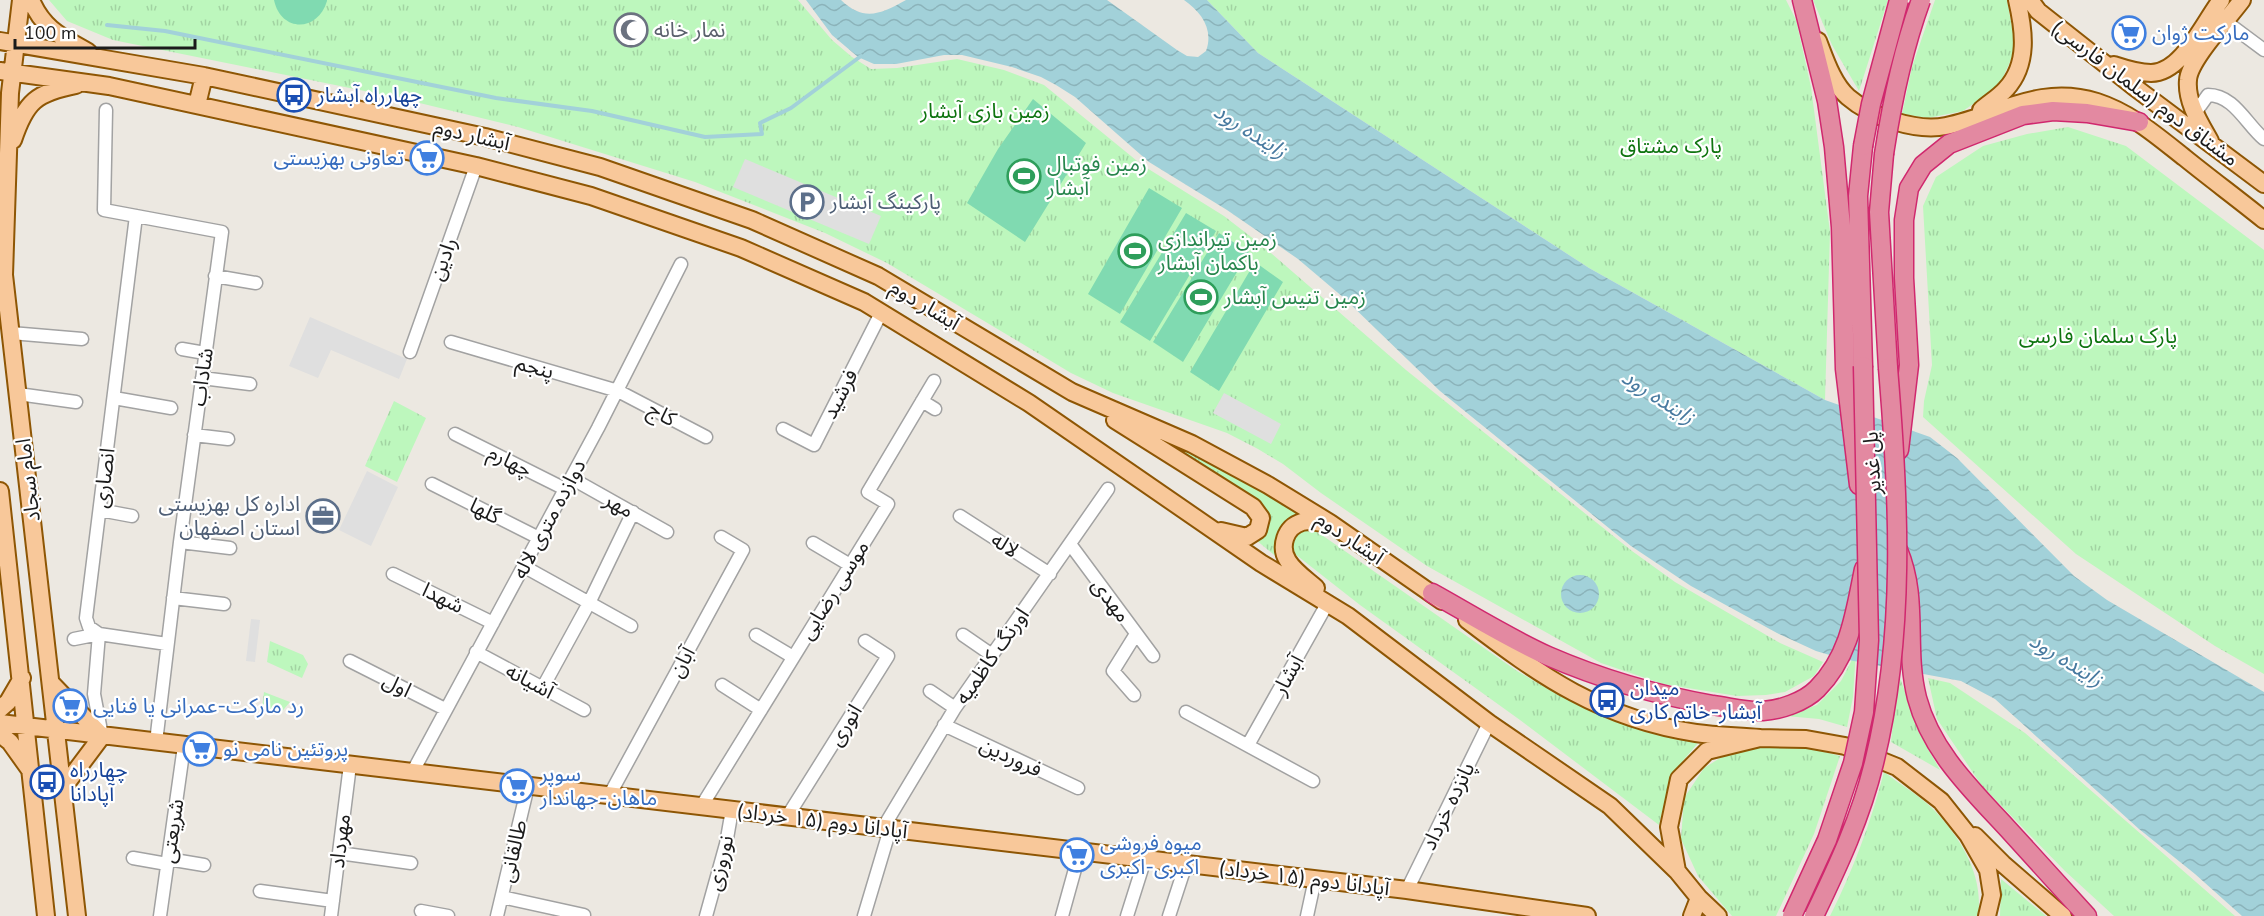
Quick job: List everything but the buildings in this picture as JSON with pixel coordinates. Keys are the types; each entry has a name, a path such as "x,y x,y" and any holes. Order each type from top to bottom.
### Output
{"highway":[{"path":"1432,593 1545,654 1599,677 1653,693 1763,711 1790,705 1815,691 1833,669 1850,638 1867,552 1845,369 1841,227 1834,147 1827,101 1802,0"},
{"name":"پل غدیر","path":"1792,916 1827,840 1853,764 1864,712 1869,640 1858,196 1863,146 1871,104 1899,0"},
{"name":"پل غدیر","path":"1814,916 1847,846 1874,765 1885,713 1893,640 1898,550 1896,469 1879,212 1890,113 1921,0"},
{"path":"1896,469 1909,365 1904,278 1904,220 1910,188 1923,165 1949,144 2023,115 2053,111 2139,122"},
{"path":"1898,550 1908,579 1911,655 1917,699 1940,752 1967,785 2087,916"}],"main road":[{"name":"امام سجاد","path":"21,0 7,42 4,276 77,916"},
{"path":"31,0 35,10 51,31 99,59"},
{"name":"مشتاق دوم (سلمان فارسی)","path":"1802,0 1836,81 1847,96 1884,118 1911,126 1945,127 2014,103 2042,97 2070,96 2098,103 2139,122 2264,220"},
{"path":"1971,118 2007,89 2017,72 2024,51 2024,27 2017,0"},
{"name":"مشتاق دوم (سلمان فارسی)","path":"2030,0 2038,11 2264,184"},
{"path":"2211,144 2195,113 2186,63 2221,0"},
{"path":"2105,62 2135,72 2153,73 2186,63 2242,0"},
{"name":"آبشار دوم","path":"7,42 204,76 485,137 600,167 752,220 878,276 1071,392 1192,444 1268,484 1330,523 1432,593 1525,664 1564,689 1608,710 1654,724 1696,732 1760,738"},
{"name":"آبشار دوم","path":"6,72 89,83 197,105 476,166 591,196 741,248 864,302 1029,403 1261,563 1348,616 1490,723 1610,806 1677,871 1699,898"},
{"path":"197,105 204,76"},
{"path":"7,159 20,121 30,104 52,90 89,83"},
{"path":"1071,392 1253,507 1261,518 1258,530 1247,537 1212,529"},
{"name":"امام سجاد","path":"0,490 7,611 22,678 46,916"},
{"path":"1330,523 1303,521 1291,527 1285,538 1283,551 1289,563 1348,616"},
{"path":"0,709 8,702 22,678"},
{"path":"51,683 102,736 63,788"},
{"path":"0,723 56,729"},
{"name":"آپادانا دوم (۱۵ خرداد)","path":"56,729 1407,890 1587,916"},
{"path":"0,734 24,759 32,773"},
{"path":"1677,871 1669,826 1679,779 1707,751 1760,738 1806,739 1845,746 1897,767 1941,801 2003,864 2063,916"},
{"path":"1941,801 1968,835 1988,870 1992,895 1988,916"},
{"path":"1692,916 1699,898"},
{"path":"1699,898 1707,916"},
{"path":"1699,898 1718,916"}],"street":[{"path":"2225,21 2264,50"},
{"path":"2195,113 2208,95 2217,95 2237,108 2264,140"},
{"name":"شاداب","path":"106,110 104,210 221,230 156,742"},
{"name":"رادین","path":"410,352 476,166"},
{"name":"انصاری","path":"99,634 89,627 86,618 136,216"},
{"name":"دوازده متری لاله","path":"412,773 618,391 681,264"},
{"path":"216,276 256,283"},
{"name":"فرشید","path":"783,429 814,445 881,313"},
{"path":"11,333 82,339"},
{"name":"پنجم","path":"452,342 618,391"},
{"path":"182,349 205,353"},
{"path":"202,378 250,384"},
{"name":"موسی رضایی","path":"701,807 888,504 868,492 934,381"},
{"name":"کاج","path":"618,391 706,437"},
{"path":"18,394 76,402"},
{"path":"114,398 171,408"},
{"path":"922,401 935,409"},
{"name":"چهارم","path":"455,434 568,483"},
{"path":"194,435 228,439"},
{"name":"گلها","path":"432,483 539,538"},
{"name":"مهر","path":"568,483 633,512 667,532"},
{"name":"اورنگ کاظمیه","path":"864,916 886,829 944,725 1108,489"},
{"path":"100,510 132,516"},
{"path":"543,687 589,603 633,512"},
{"name":"لاله","path":"960,516 1050,574"},
{"name":"آبان","path":"609,796 743,550 721,537"},
{"path":"180,542 230,548"},
{"path":"813,543 850,565"},
{"name":"مهدی","path":"1070,544 1153,656"},
{"path":"524,566 631,626"},
{"name":"شهدا","path":"393,574 493,623"},
{"path":"173,598 224,604"},
{"name":"آبشار","path":"1248,746 1328,604"},
{"path":"99,634 94,694 102,736"},
{"path":"74,639 99,634 167,644"},
{"path":"1134,694 1113,671 1136,634"},
{"path":"756,635 793,657"},
{"path":"963,635 992,655"},
{"name":"انوری","path":"787,817 888,656 865,641"},
{"name":"آشیانه","path":"477,652 584,710"},
{"name":"اول","path":"350,661 445,709"},
{"path":"722,685 761,710"},
{"path":"930,691 955,708"},
{"path":"1186,712 1313,781"},
{"name":"پانزده خرداد","path":"1407,890 1490,723"},
{"name":"فروردین","path":"944,725 1078,788"},
{"name":"شریعتی","path":"160,916 184,746"},
{"name":"مهرداد","path":"331,916 350,765"},
{"name":"طالقانی","path":"497,916 528,786"},
{"name":"نوروزی","path":"706,916 726,844 732,810"},
{"path":"1062,916 1080,851"},
{"path":"339,853 411,863"},
{"path":"133,858 204,865"},
{"path":"1127,916 1145,859"},
{"path":"1169,916 1186,864"},
{"path":"1307,916 1316,879"},
{"path":"260,891 333,901"},
{"path":"502,897 584,915"},
{"path":"421,911 448,916"}],"green space":[{"name":"زمین بازی آبشار","path":"49,0 798,0 832,40 871,69 897,68 957,59 1004,70 1044,85 1142,165 1224,216 1264,247 1406,370 1632,551 1675,582 1780,643 1823,662 1814,676 1785,692 1737,696 1663,684 1601,663 1427,566 1283,464 1258,449 1227,433 1113,393 1071,373 887,263 825,233 695,182 518,127 399,98 113,40 67,21"},
{"path":"274,0 327,1 316,19 300,25 284,18 278,11"},
{"name":"پارک مشتاق","path":"1207,0 1786,0 1796,20 1811,87 1830,232 1825,400 1589,268 1258,53"},
{"path":"1813,0 1888,0 1859,91 1832,45"},
{"path":"1935,0 2007,0 2016,49 1999,86 1963,111 1928,118 1902,114 1912,67"},
{"name":"زمین فوتبال آبشار","path":"1033,99 1086,143 1025,242 967,203 998,149"},
{"name":"پارک سلمان فارسی","path":"2068,127 2126,146 2264,250 2264,674 2215,646 2076,554 1923,417 1932,365 1923,206 1936,177 1983,146 2027,134"},
{"name":"زمین تیراندازی باکمان آبشار","path":"1149,188 1182,208 1120,314 1088,294"},
{"name":"زمین تنیس آبشار","path":"1186,213 1216,231 1150,341 1120,322"},
{"name":"زمین تنیس آبشار","path":"1219,233 1249,252 1183,362 1153,342"},
{"name":"زمین تنیس آبشار","path":"1255,262 1283,282 1219,391 1190,372"},
{"path":"394,401 426,418 397,482 365,466"},
{"path":"1149,437 1210,458 1303,514 1279,559 1256,540 1267,530 1267,514"},
{"path":"1309,529 1319,533 1517,671 1558,695 1610,717 1695,739 1698,743 1681,763 1668,787 1659,825 1520,720 1360,605 1295,554 1292,541 1301,530"},
{"path":"270,641 303,655 308,664 302,678 267,662"},
{"path":"1856,652 1853,697 1847,727 1819,719 1786,716 1817,705 1841,681"},
{"path":"1898,673 1924,741 1940,770 1891,742"},
{"path":"1928,678 1950,683 2025,733 2235,916 2114,916 2065,871 1982,786 1937,719"},
{"path":"264,692 290,702 279,715 262,708"},
{"path":"1775,744 1810,748 1840,756 1814,834 1776,916 1732,916 1698,876 1681,839 1684,798 1704,768 1733,750"},
{"path":"1884,772 1930,807 1946,823 1962,847 1978,887 1978,916 1830,916 1861,846"},
{"path":"2001,879 2046,916 2000,916"}],"shaded area":[{"name":"پارکینگ آبشار","path":"745,159 881,216 869,244 733,187"},
{"path":"310,317 407,359 399,379 331,350 318,378 289,366"},
{"path":"1224,393 1281,424 1271,444 1213,413"},
{"path":"367,471 398,487 371,546 339,530"},
{"path":"251,619 260,620 255,662 246,661"}],"water":[{"name":"زاینده رود","path":"806,0 841,0 857,11 873,14 906,0 1107,0 1177,50 1187,56 1198,57 1206,51 1207,28 1201,16 1184,0 1207,0 1258,53 1589,268 1825,400 1930,437 1957,458 2074,576 2107,600 2264,692 2264,916 2242,916 2139,829 1995,699 1961,681 1843,659 1816,651 1777,633 1691,586 1631,546 1440,391 1344,298 1298,259 1227,210 1149,162 1075,97 1056,85 1012,67 962,55 944,55 896,64 874,64 858,57 832,35"},
{"path":"1580,575 1594,580 1599,594 1594,608 1580,613 1566,608 1561,594 1566,580"}],"waterway":[{"path":"107,25 165,31 496,98 592,111 705,137 762,134 760,123 791,108 861,56"}],"place":[{"name":"نمار خانه","path":"631,30"},
{"name":"مارکت ژوان","path":"2129,33"},
{"name":"چهارراه آبشار","path":"294,95"},
{"name":"تعاونی بهزیستی","path":"427,158"},
{"name":"زمین فوتبال آبشار","path":"1024,176"},
{"name":"پارکینگ آبشار","path":"807,202"},
{"name":"زمین تیراندازی باکمان آبشار","path":"1135,251"},
{"name":"زمین تنیس آبشار","path":"1201,297"},
{"name":"اداره کل بهزیستی استان اصفهان","path":"323,516"},
{"name":"میدان آبشار-خاتم کاری","path":"1607,700"},
{"name":"رد مارکت-عمرانی یا فنایی","path":"70,706"},
{"name":"پروتئین نامی نو","path":"200,749"},
{"name":"چهارراه آپادانا","path":"47,782"},
{"name":"سوپر ماهان-جهاندار","path":"517,786"},
{"name":"میوه فروشی اکبری-اکبری","path":"1077,855"}]}
